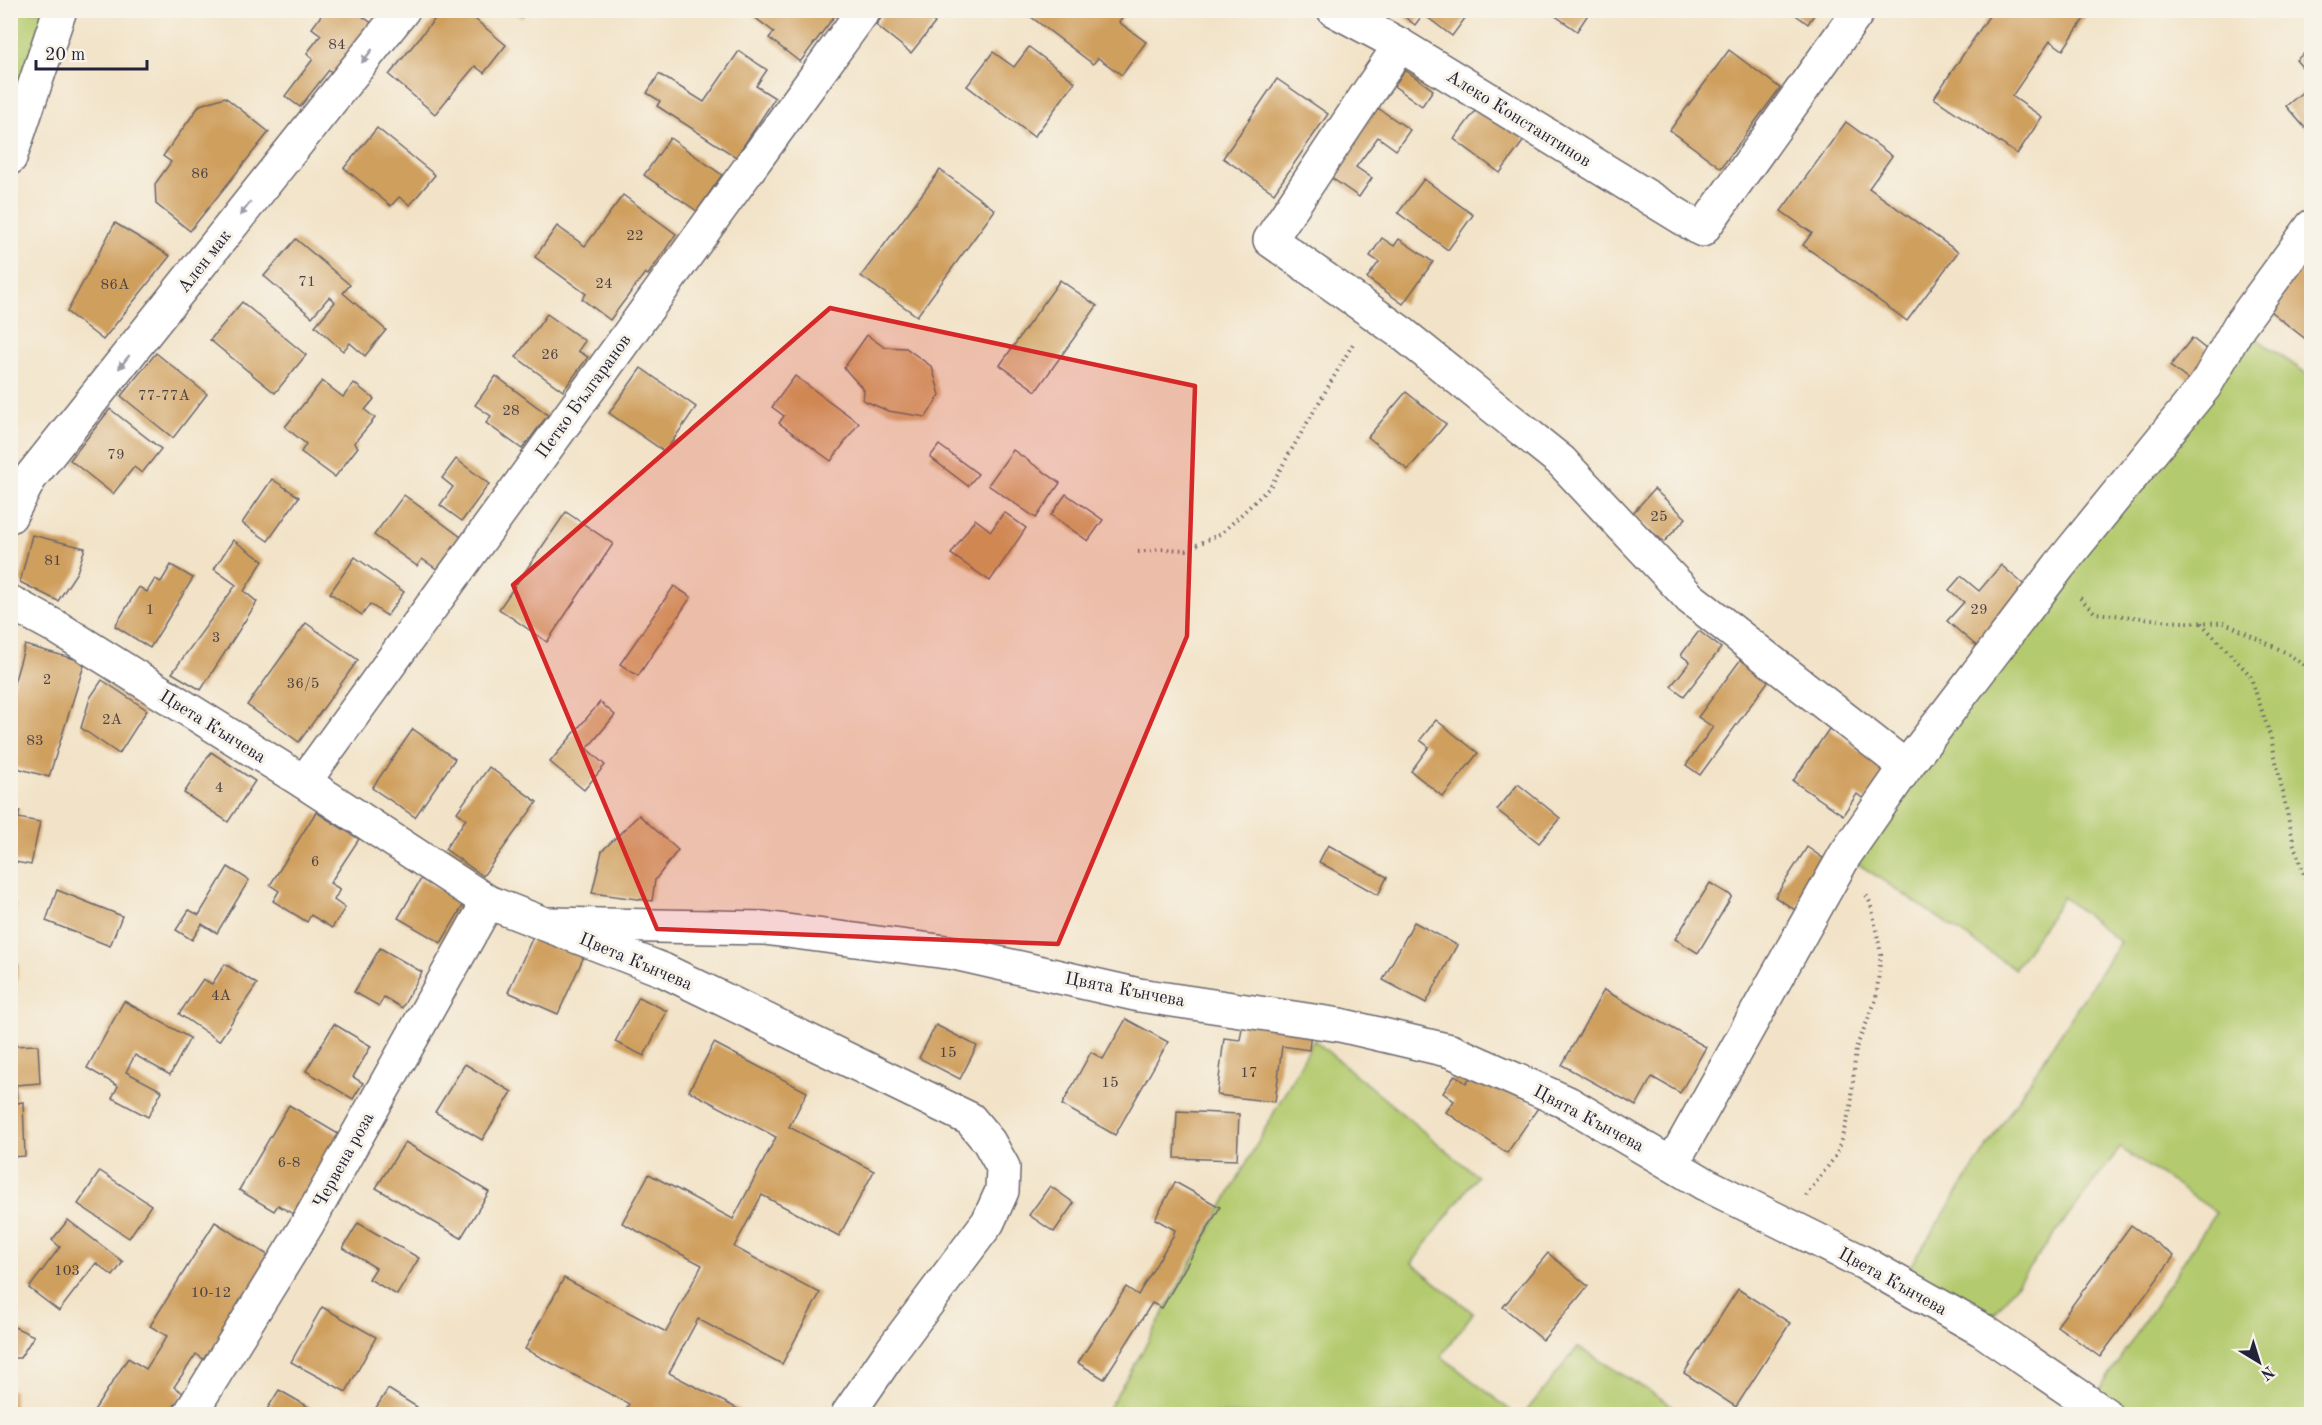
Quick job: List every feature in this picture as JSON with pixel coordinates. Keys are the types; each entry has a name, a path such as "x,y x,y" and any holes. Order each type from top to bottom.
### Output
{"street":[{"path":"10,158 60,10"},
{"name":"Ален мак","path":"10,516 30,478 403,10"},
{"name":"Петко Българанов","path":"304,782 864,10"},
{"name":"Алеко Константинов","path":"1334,10 1400,45 1702,230 1859,10"},
{"path":"1400,45 1270,240 1376,313 1561,461 1690,598 1906,767"},
{"path":"1672,1164 1845,855 1906,767 2059,566 2205,386 2239,326 2312,226"},
{"name":"Цвета Кънчева","path":"10,602 58,628 304,782 488,902 663,970 970,1119 989,1142 1003,1167 1002,1191 987,1222 848,1414"},
{"name":"Червена роза","path":"190,1414 308,1223 488,902"},
{"name":"Цвята Кънчева","path":"549,924 764,928 954,952 1139,995 1341,1025 1451,1051 1568,1103 1672,1164"},
{"name":"Цвета Кънчева","path":"1672,1164 1705,1184 1864,1263 1982,1330 2105,1414"}],"path":[{"path":"1138,552 1161,549 1186,550 1222,533 1270,487 1324,395 1345,354 1376,313"},
{"path":"2059,566 2073,591 2095,613 2225,623 2287,653 2312,671"},
{"path":"2201,622 2250,675 2271,738 2295,845 2312,897"},
{"path":"1794,1228 1807,1191 1837,1154 1851,1106 1856,1048 1876,1000 1881,954 1871,904 1845,855"}],"highlighted area":[{"path":"830,308 1195,386 1187,636 1058,944 657,929 513,585"}],"green space":[{"path":"11,11 60,11 11,158"},
{"path":"2239,326 2311,377 2311,1414 2105,1414 2090,1404 2216,1212 2120,1148 1982,1330 1899,1283 2120,942 2063,897 2015,969 1845,855"},
{"path":"1314,1040 1477,1176 1412,1263 1473,1313 1441,1356 1515,1414 1105,1414 1142,1352"},
{"path":"1578,1347 1686,1414 1524,1414"}],"building":[{"path":"325,10 354,10 374,25 336,75 329,70 300,107 285,96 313,59 307,53 321,35 312,28"},
{"path":"442,10 464,10 506,45 484,73 475,66 435,114 389,75"},
{"path":"512,10 528,10 522,18"},
{"path":"757,10 839,10 800,62 769,38 774,32 753,16"},
{"path":"887,10 920,10 935,23 911,53 876,25"},
{"path":"1022,10 1128,10 1119,22 1146,42 1122,75 1098,58 1093,64"},
{"path":"1396,10 1471,10 1452,36 1423,14 1415,25"},
{"path":"1547,10 1591,10 1577,31"},
{"path":"1789,10 1817,10 1808,24"},
{"path":"1993,10 2090,10 2063,50 2050,41 2012,96 2042,117 2017,154 1934,98"},
{"path":"1029,47 1075,82 1034,137 967,86 993,52 1014,67"},
{"path":"2312,47 2312,79 2296,60"},
{"path":"1729,50 1780,88 1721,168 1670,130"},
{"path":"739,51 767,70 756,86 775,98 736,157 657,106 660,101 647,93 659,74 704,102"},
{"path":"1405,70 1433,90 1422,106 1394,86"},
{"path":"1277,79 1328,114 1274,193 1223,158"},
{"path":"2312,84 2312,136 2286,106"},
{"path":"225,97 269,132 190,231 156,204 155,184 171,162 163,156 200,105"},
{"path":"1375,106 1410,130 1396,150 1378,137 1356,167 1372,178 1359,197 1326,174"},
{"path":"1479,106 1525,139 1500,173 1454,139"},
{"path":"1846,122 1892,156 1869,188 1958,252 1907,321 1803,245 1812,233 1781,211"},
{"path":"377,128 435,175 410,205 399,197 391,206 344,168"},
{"path":"670,138 722,175 697,211 644,175"},
{"path":"940,170 995,210 917,316 861,276"},
{"path":"1424,179 1473,215 1448,250 1398,213"},
{"path":"623,195 676,234 648,275 645,273 610,320 582,299 586,294 535,257 557,226 585,246"},
{"path":"115,223 170,256 103,340 67,312"},
{"path":"1382,238 1394,246 1399,239 1433,262 1403,304 1367,278 1379,262 1370,256"},
{"path":"296,239 350,285 343,293 386,330 365,356 350,343 343,351 315,326 335,302 329,297 312,317 264,276"},
{"path":"2303,262 2312,269 2312,344 2266,308"},
{"path":"1060,280 1097,306 1036,391 1000,365"},
{"path":"242,302 306,355 275,393 210,340"},
{"path":"547,314 585,341 578,351 588,357 563,391 516,357"},
{"path":"867,335 884,347 906,348 932,367 940,395 926,417 888,411 863,400 864,390 844,368"},
{"path":"2192,338 2212,354 2191,382 2170,366"},
{"path":"156,353 207,394 173,438 121,396"},
{"path":"641,368 696,407 665,452 609,413"},
{"path":"496,376 548,415 522,449 486,423 491,416 475,405"},
{"path":"795,376 859,423 831,461 779,423 784,416 772,407"},
{"path":"322,381 343,397 354,383 374,399 365,410 375,418 354,443 358,447 335,477 301,452 306,444 285,427"},
{"path":"1406,392 1446,424 1408,470 1368,437"},
{"path":"110,409 161,449 142,473 134,467 113,494 70,460"},
{"path":"939,445 978,474 968,486 930,457"},
{"path":"1013,450 1060,483 1036,518 988,485"},
{"path":"456,459 489,484 462,521 440,505 453,487 442,478"},
{"path":"272,479 299,497 268,541 242,523"},
{"path":"1654,489 1686,518 1664,542 1632,514"},
{"path":"1066,494 1103,520 1088,541 1051,515"},
{"path":"404,495 465,540 441,572 422,559 417,566 374,535"},
{"path":"566,512 613,544 547,642 499,609"},
{"path":"1004,512 1026,528 990,581 951,554 975,519 991,531"},
{"path":"32,535 85,548 77,572 58,601 20,582"},
{"path":"233,540 263,561 244,591 257,602 201,690 172,673 236,585 214,569"},
{"path":"355,557 404,592 387,616 370,604 362,615 330,593"},
{"path":"171,565 193,578 150,648 115,626 139,587 147,592 155,579 161,582"},
{"path":"2001,565 2029,589 1979,648 1947,621 1964,602 1949,590 1961,576 1979,591"},
{"path":"674,586 691,597 638,676 620,664"},
{"path":"306,623 358,660 299,742 247,705"},
{"path":"1699,631 1721,648 1684,696 1671,686 1690,662 1681,655"},
{"path":"25,645 85,662 49,777 10,766 10,697"},
{"path":"1744,655 1772,676 1700,775 1686,765 1713,727 1698,717"},
{"path":"102,680 147,710 119,754 81,728 90,698"},
{"path":"600,702 615,715 587,749 605,765 584,790 550,762"},
{"path":"1436,720 1478,753 1443,797 1411,771 1429,747 1420,740"},
{"path":"413,729 455,759 415,817 372,788"},
{"path":"1829,729 1888,769 1866,801 1857,794 1843,815 1793,781"},
{"path":"211,752 255,781 228,822 184,793"},
{"path":"489,767 537,802 483,876 445,849 466,819 457,812"},
{"path":"1518,784 1560,818 1539,843 1497,810"},
{"path":"10,809 20,811 18,818 40,822 31,865 10,861"},
{"path":"316,812 359,839 330,883 340,889 334,900 345,908 332,928 311,915 307,922 273,901 279,891 270,885"},
{"path":"639,815 678,850 655,880 652,901 592,893 602,851"},
{"path":"1328,845 1387,877 1378,895 1319,862"},
{"path":"1807,847 1827,861 1795,910 1775,897"},
{"path":"228,867 249,880 217,933 202,924 192,940 176,930 189,910 199,915"},
{"path":"421,879 464,904 441,943 398,918"},
{"path":"1710,883 1732,896 1698,953 1675,939"},
{"path":"57,890 122,916 110,946 46,921"},
{"path":"10,904 16,905 12,939 10,939"},
{"path":"1414,922 1457,945 1426,1003 1383,980"},
{"path":"536,930 586,952 558,1014 508,992"},
{"path":"380,948 422,972 402,1008 384,997 379,1006 354,992"},
{"path":"10,963 19,964 14,1008 10,1008"},
{"path":"225,964 257,984 219,1041 179,1014 203,979 212,984"},
{"path":"1604,990 1706,1047 1680,1093 1652,1077 1636,1106 1562,1065"},
{"path":"639,997 667,1011 644,1056 615,1042"},
{"path":"124,1001 190,1038 170,1075 135,1055 126,1072 162,1091 148,1117 112,1098 118,1086 87,1068"},
{"path":"1126,1019 1168,1042 1115,1135 1062,1105 1091,1052 1103,1059"},
{"path":"1243,1022 1311,1031 1309,1050 1282,1046 1275,1102 1217,1095 1224,1038 1240,1040"},
{"path":"334,1024 371,1046 353,1077 363,1083 353,1099 306,1071"},
{"path":"936,1025 977,1046 960,1079 919,1058"},
{"path":"714,1043 807,1092 789,1127 874,1171 839,1236 762,1195 734,1247 820,1293 782,1364 698,1319 669,1373 740,1410 738,1414 624,1414 629,1404 525,1349 564,1278 666,1332 702,1265 622,1223 649,1174 733,1219 776,1137 689,1091"},
{"path":"38,1045 40,1083 16,1085 17,1103 23,1102 25,1156 10,1157 10,1046"},
{"path":"465,1064 512,1092 482,1140 435,1112"},
{"path":"1478,1067 1538,1108 1507,1153 1446,1112 1454,1101 1443,1093 1455,1075 1466,1083"},
{"path":"289,1105 340,1135 293,1214 278,1205 274,1211 239,1190"},
{"path":"1177,1111 1239,1114 1237,1160 1175,1158"},
{"path":"405,1142 489,1192 461,1238 376,1188"},
{"path":"100,1171 151,1205 129,1238 78,1204"},
{"path":"1175,1182 1220,1207 1162,1308 1152,1303 1104,1379 1078,1363 1126,1287 1138,1295 1173,1236 1175,1230 1155,1219"},
{"path":"1050,1186 1074,1203 1054,1232 1029,1215"},
{"path":"68,1220 123,1262 113,1276 96,1263 59,1311 29,1288 60,1247 52,1240"},
{"path":"215,1222 271,1257 206,1361 196,1354 174,1387 183,1393 169,1414 97,1414 93,1412 128,1358 146,1369 167,1336 150,1326"},
{"path":"358,1223 419,1258 397,1295 369,1279 376,1268 343,1248"},
{"path":"2131,1225 2174,1256 2100,1357 2057,1326"},
{"path":"1548,1253 1588,1286 1543,1340 1503,1307"},
{"path":"1738,1289 1790,1323 1736,1407 1684,1373"},
{"path":"322,1307 376,1337 346,1392 291,1362"},
{"path":"10,1325 34,1336 20,1358 10,1358"},
{"path":"388,1389 417,1407 413,1414 372,1414"},
{"path":"10,1390 14,1390 14,1414 10,1414"},
{"path":"279,1390 321,1414 264,1414"}]}
